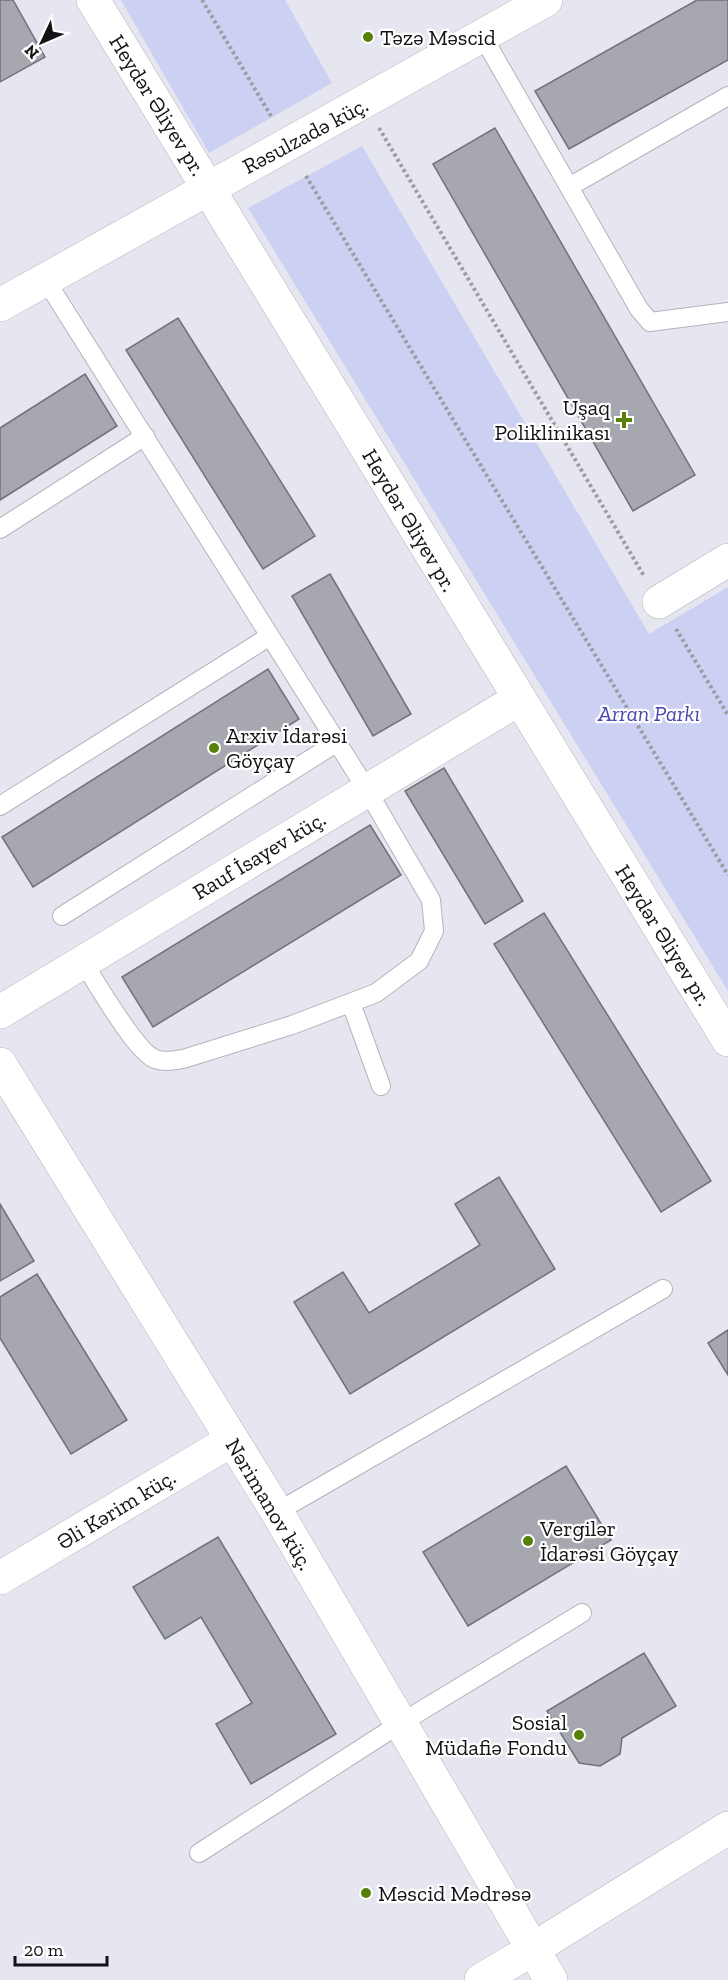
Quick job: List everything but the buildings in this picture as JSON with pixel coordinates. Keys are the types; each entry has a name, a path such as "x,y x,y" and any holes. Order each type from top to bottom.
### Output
{"street":[{"name":"Heydər Əliyev pr.","path":"93,0 728,1040"},
{"name":"Rəsulzadə küç.","path":"0,305 546,0"},
{"path":"659,602 728,560"},
{"name":"Rauf İsayev küç.","path":"0,1012 519,699"},
{"name":"Nərimanov küç.","path":"0,1064 277,1512 551,1980"},
{"name":"Əli Kərim küç.","path":"0,1578 232,1440"},
{"path":"481,1980 728,1828"}],"lane":[{"path":"483,37 639,309 650,322 728,312"},
{"path":"569,187 728,96"},
{"path":"45,279 367,790 431,900 434,931 418,961 376,993 292,1025 183,1059 166,1061 154,1059 136,1042 83,962"},
{"path":"0,529 145,436"},
{"path":"0,806 270,636"},
{"path":"62,915 336,743"},
{"path":"351,1003 381,1086"},
{"path":"277,1512 663,1289"},
{"path":"199,1853 401,1723 582,1613"}],"path":[{"path":"202,0 272,117"},
{"path":"365,103 728,715"},
{"path":"306,176 728,875"}],"green space":[{"path":"121,0 285,0 332,83 209,153"},
{"name":"Arran Parkı","path":"362,146 649,634 728,587 728,991 248,208"}],"place":[{"name":"Təzə Məscid","path":"368,37"},
{"name":"Uşaq Poliklinikası","path":"624,420"},
{"name":"Arxiv İdarəsi Göyçay","path":"214,748"},
{"name":"Vergilər İdarəsi Göyçay","path":"528,1541"},
{"name":"Sosial Müdafiə Fondu","path":"579,1735"},
{"name":"Məscid Mədrəsə","path":"366,1893"}]}
